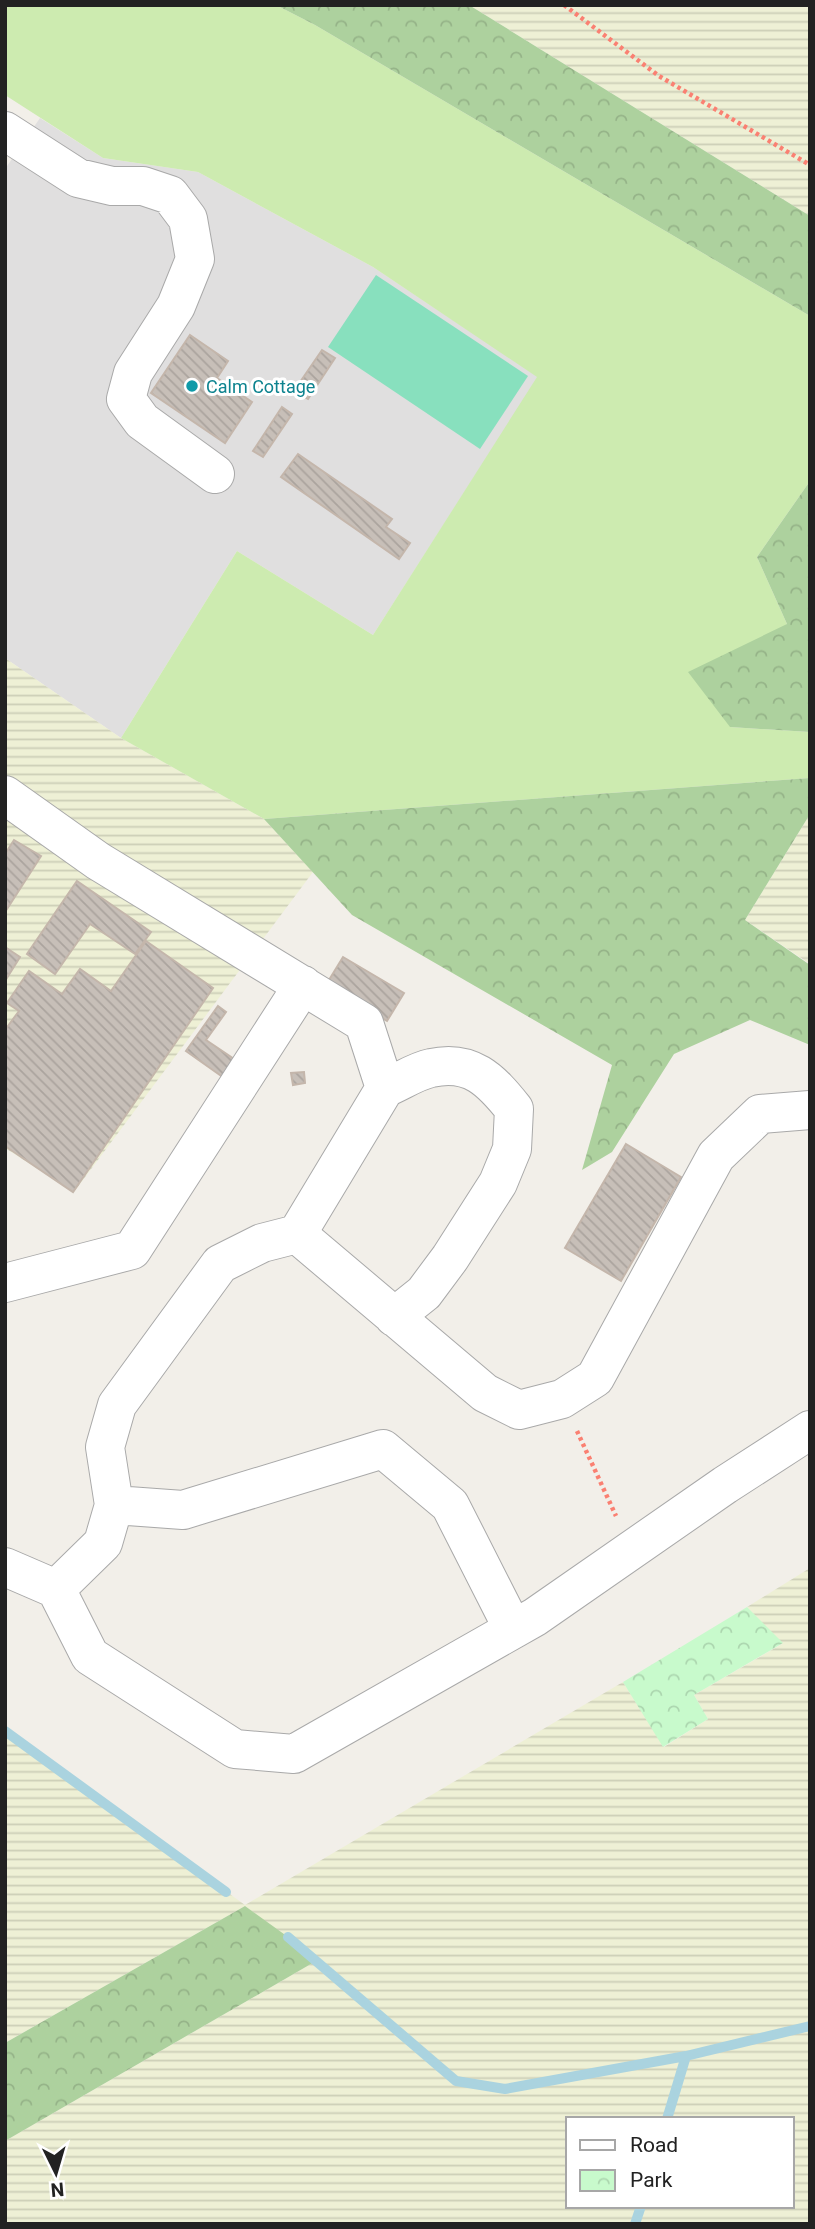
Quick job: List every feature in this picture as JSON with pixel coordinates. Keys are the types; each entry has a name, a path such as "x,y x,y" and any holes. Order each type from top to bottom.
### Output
{"lane":[{"path":"5,131 78,178 111,186 143,186 170,195 188,219 195,259 176,306 133,373 125,399 142,421 215,474"},
{"path":"5,795 98,861 363,1023 386,1088"},
{"path":"5,1283 132,1250 303,985"},
{"path":"57,1589 103,1543 114,1505 105,1447 117,1405 220,1264 262,1242 297,1234 386,1088 429,1068 461,1065 495,1085 514,1110 512,1149 498,1182 450,1258 425,1293 394,1317"},
{"path":"297,1234 485,1393 519,1410 562,1399 594,1378 716,1156 760,1114 810,1110"},
{"path":"5,1567 57,1589 90,1656 234,1749 294,1754 534,1617 810,1430"},
{"path":"114,1505 183,1510 383,1449 450,1505 513,1629"}],"path":[{"path":"564,5 659,76 810,165"},
{"path":"562,1399 631,1550"}],"shaded area":[{"path":"40,118 103,158 198,172 373,267 538,377 373,635 237,551 121,738 5,658 5,169"}],"green space":[{"path":"5,5 276,5 315,25 810,316 810,481 757,557 787,624 730,727 810,732 810,778 264,819 121,738 237,551 373,635 537,377 373,267 198,172 103,158 5,95"},
{"path":"276,5 469,5 810,216 810,316 315,25"},
{"path":"469,5 810,5 810,216"},
{"path":"376,275 528,376 480,449 328,347"},
{"path":"810,481 810,732 730,727 688,672 787,624 757,557"},
{"path":"5,658 121,738 264,819 313,872 74,1192 5,1148"},
{"path":"810,778 810,814 745,920 810,965 810,1045 750,1020 674,1054 612,1152 582,1170 612,1065 352,915 264,819"},
{"path":"810,814 810,964 745,920"},
{"path":"810,1568 810,2224 5,2224 5,2141 316,1961 245,1906 5,2043 5,1731 245,1905 623,1682 664,1747 708,1719 694,1695 782,1644 747,1607"},
{"path":"747,1607 783,1643 694,1695 708,1719 663,1747 623,1682"},
{"path":"245,1906 316,1961 5,2141 5,2043"}],"building":[{"name":"Calm Cottage","path":"190,335 228,361 217,378 252,402 225,443 151,393"},
{"path":"322,350 335,358 308,399 294,391"},
{"path":"282,407 292,414 263,457 253,451"},
{"path":"298,454 392,519 386,527 410,543 399,559 281,477"},
{"path":"14,840 41,856 5,912 5,854"},
{"path":"77,881 151,932 135,954 90,924 55,974 27,954"},
{"path":"146,941 213,988 73,1192 5,1146 5,1030 19,1011 7,1003 29,971 62,994 80,969 111,991"},
{"path":"5,947 20,957 5,981"},
{"path":"343,957 404,993 387,1021 326,985"},
{"path":"218,1006 226,1012 206,1040 237,1061 224,1078 186,1051"},
{"path":"304,1072 305,1083 293,1085 291,1073"},
{"path":"626,1144 681,1177 621,1281 565,1248"}],"waterway":[{"path":"5,1731 226,1892"},
{"path":"288,1937 456,2081 505,2089 686,2056 810,2026"},
{"path":"668,2117 686,2056"},
{"path":"635,2224 640,2208"}],"place":[{"name":"Calm Cottage","path":"192,386"}]}
